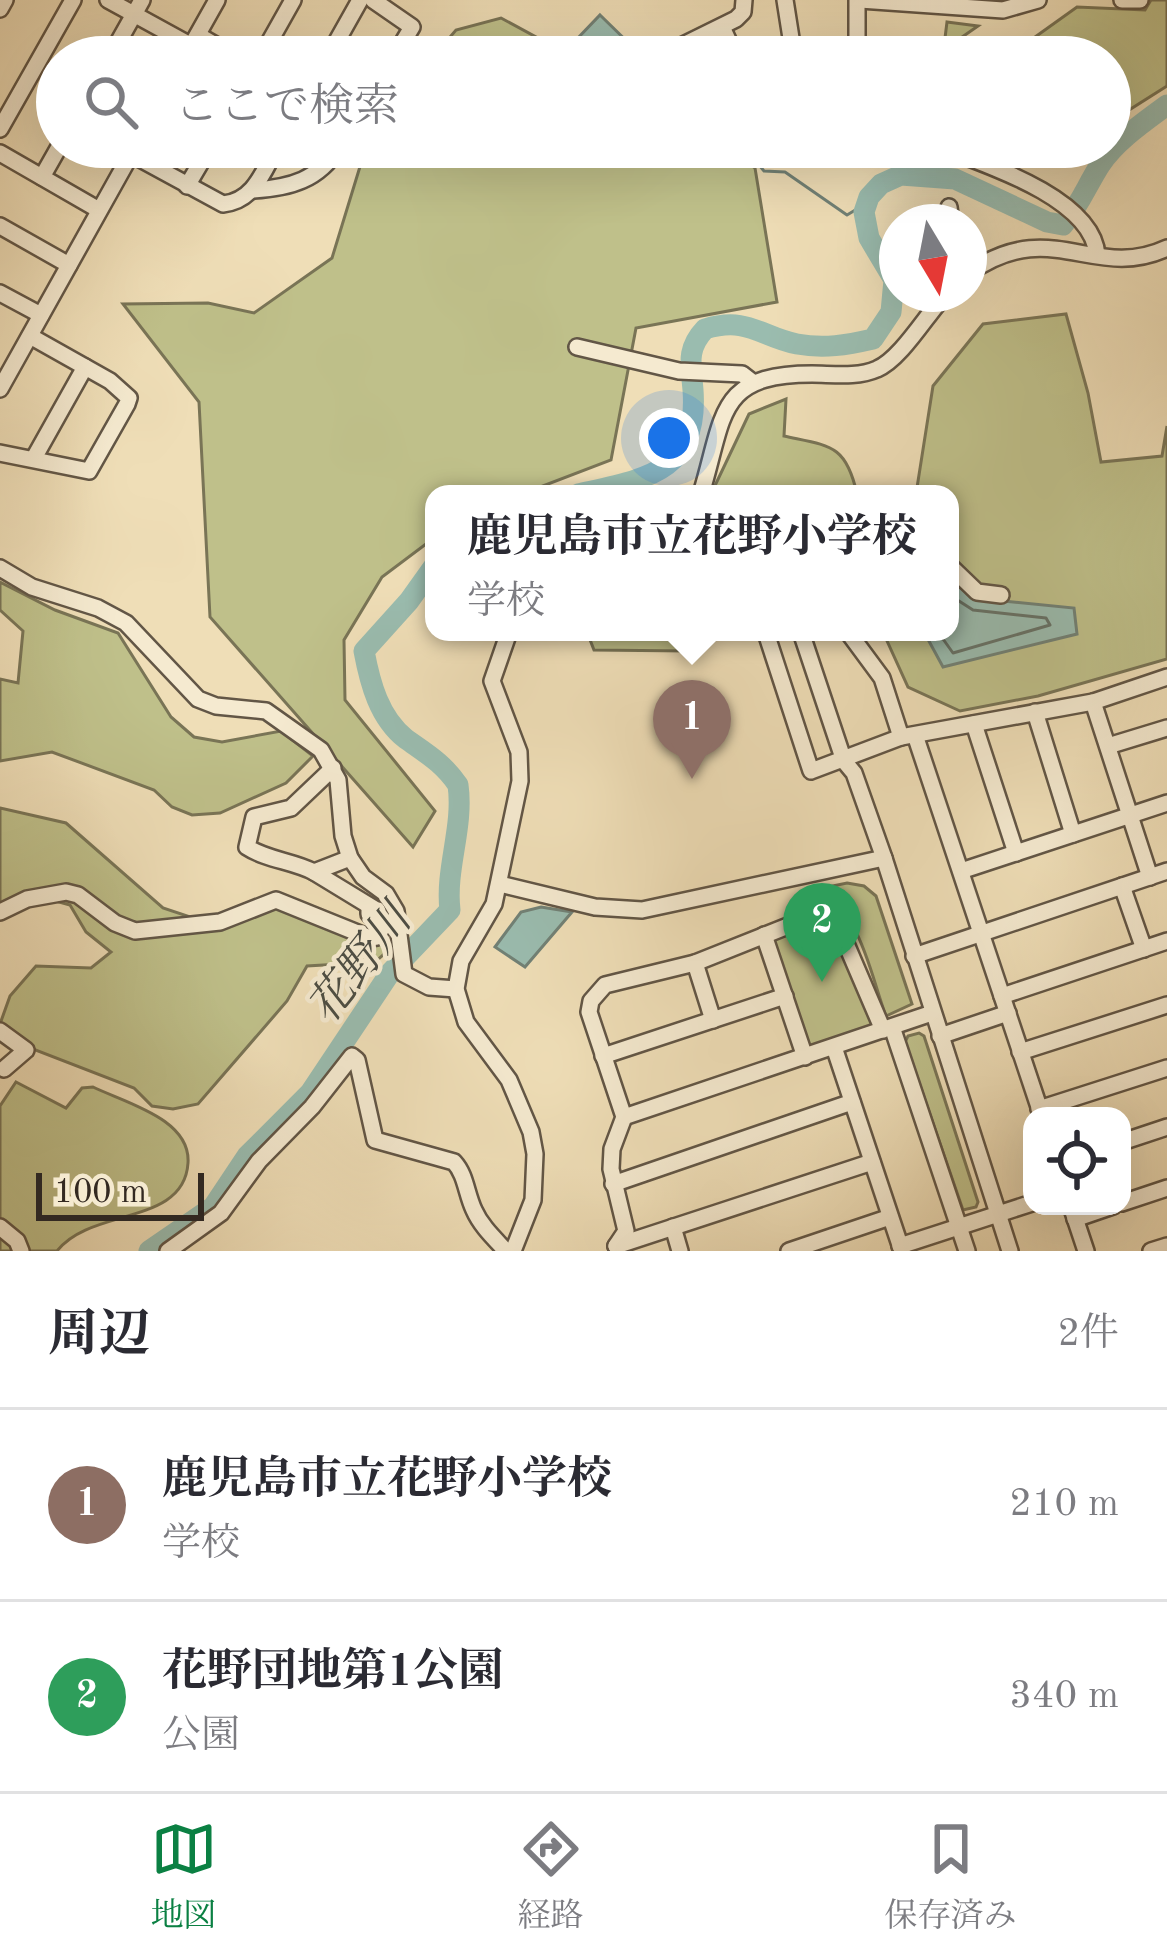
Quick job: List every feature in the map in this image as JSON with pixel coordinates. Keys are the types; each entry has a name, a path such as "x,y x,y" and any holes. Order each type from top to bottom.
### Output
{"street":[{"path":"0,10 5,0"},
{"path":"53,36 74,0"},
{"path":"108,0 138,7 178,36"},
{"path":"198,36 218,0"},
{"path":"273,36 293,0"},
{"path":"340,36 360,0"},
{"path":"373,0 412,27 407,36"},
{"path":"703,36 743,13 744,0"},
{"path":"785,0 789,36"},
{"path":"858,36 859,0 1003,10 1038,0"},
{"path":"1122,0 1140,0"},
{"path":"122,36 138,7"},
{"path":"722,27 726,36"},
{"path":"0,129 36,66"},
{"path":"0,153 99,210"},
{"path":"42,177 47,168"},
{"path":"0,389 6,364 30,335 123,168"},
{"path":"160,168 223,203 254,190 266,168"},
{"path":"187,186 198,168"},
{"path":"254,190 299,184 323,168"},
{"path":"985,168 1065,204 1096,240 1096,255"},
{"path":"0,226 69,265"},
{"path":"987,262 1035,246 1126,260 1167,248"},
{"path":"0,293 41,315"},
{"path":"703,485 730,401 752,381 784,374 874,371 892,358 931,312"},
{"path":"0,453 89,471 128,404 129,398 110,381 30,335"},
{"path":"577,347 696,372 742,374 752,381"},
{"path":"34,458 85,367"},
{"path":"0,568 32,586 98,608 126,623 198,699 216,706 266,711 321,750 338,780 350,858 393,904 400,925 404,974 429,987 456,989"},
{"path":"959,575 976,592 1001,595"},
{"path":"168,1251 221,1213 259,1161 352,1056 357,1060 375,1140 443,1157 459,1166 473,1209 486,1231 509,1251 533,1200 536,1167 531,1132 509,1080 466,1022 456,989 461,961 489,915 500,884 521,767 492,681 506,641"},
{"path":"769,641 812,771 908,736 1093,702 1167,677"},
{"path":"804,641 844,761 854,773 884,858 1010,1251"},
{"path":"855,641 882,678 908,736 961,871 1039,1107"},
{"path":"776,665 808,654"},
{"path":"914,956 1159,874 1130,814 1093,702"},
{"path":"1035,712 1073,834"},
{"path":"974,724 1016,853"},
{"path":"1108,746 1167,728"},
{"path":"333,768 291,808 254,817 248,847 294,861 400,925"},
{"path":"961,871 1167,802"},
{"path":"314,872 350,858"},
{"path":"500,884 595,907 642,910 884,858"},
{"path":"1122,886 1144,949"},
{"path":"0,911 27,899 66,892 134,931 220,922 276,900 370,938 377,937 382,928 369,914 370,906"},
{"path":"617,1249 626,1231 613,1184 612,1149 624,1117 589,1012 591,1001 604,985 694,963 813,916 824,916 838,925 887,1028 967,1251"},
{"path":"764,935 806,1057"},
{"path":"940,1036 1167,941"},
{"path":"694,963 713,1020"},
{"path":"603,1056 784,996"},
{"path":"1021,1052 1167,1005"},
{"path":"624,1117 932,1013"},
{"path":"0,1031 26,1050 1,1070"},
{"path":"834,1047 901,1248 1023,1206"},
{"path":"1058,1107 1167,1068"},
{"path":"613,1184 853,1102"},
{"path":"1131,1139 1167,1127"},
{"path":"617,1249 872,1162"},
{"path":"1131,1200 1167,1188"},
{"path":"1074,1215 1086,1251"},
{"path":"789,1251 890,1217"},
{"path":"0,1227 21,1251"},
{"path":"673,1228 680,1251"},
{"path":"1151,1251 1167,1246"}],"green space":[{"path":"1151,0 1167,0 1167,86 1131,109 1131,36 1036,36 1077,7 1145,10"},
{"path":"501,18 534,36 451,36 456,30"},
{"path":"947,22 978,26 964,36 945,36"},
{"path":"360,168 755,168 777,302 636,328 611,460 546,485 425,485 425,545 382,577 344,640 345,700 435,811 413,847 210,617 199,402 123,304 208,303 254,313 332,258"},
{"path":"1066,314 1101,462 1162,456 1167,426 1167,659 1038,696 960,711 908,687 887,641 959,641 959,485 917,485 933,386 983,324"},
{"path":"786,399 784,436 834,450 855,485 715,485 749,414"},
{"path":"0,582 55,610 118,633 171,717 194,737 222,742 281,731 313,756 286,783 220,813 192,815 172,807 154,790 52,752 0,761 0,679 18,683 23,631 0,610"},
{"path":"590,641 689,641 687,651 594,650"},
{"path":"0,808 66,823 163,908 223,928 278,905 382,939 392,947 375,962 307,966 287,1001 198,1104 173,1109 152,1106 134,1088 25,1046 0,1024 10,996 36,966 91,968 111,952 86,932 70,905 41,897 0,908"},
{"path":"847,883 864,886 876,896 912,1004 886,1016 853,925 829,898 813,890"},
{"path":"824,919 835,928 876,1024 814,1048 805,1044 772,941 776,934"},
{"path":"919,1033 924,1036 976,1207 963,1210 905,1042"},
{"path":"16,1082 66,1108 82,1088 93,1087 154,1114 179,1135 186,1148 183,1183 154,1207 91,1228 57,1251 0,1251 0,1106"}],"water":[{"path":"600,15 622,36 580,36"},
{"path":"959,588 974,598 1074,608 1077,634 943,667 929,641 959,641"},
{"path":"541,907 572,912 525,967 495,947 521,912"}],"waterway":[{"name":"花野川","path":"1131,132 1167,105"},
{"path":"762,168 785,172 847,215 867,203"},
{"name":"花野川","path":"616,485 663,467 687,439 693,418 692,350 705,329 744,326 784,341 817,346 873,339 891,312 894,280 869,238 864,212 881,184 901,175 955,179 1063,225 1099,168"},
{"name":"花野川","path":"149,1251 213,1207 247,1156 310,1093 390,973 450,910 458,785 389,721 373,687 364,651 425,579"}],"place":[{"name":"鹿児島市立花野小学校","path":"692,779"},
{"name":"花野団地第1公園","path":"822,982"}]}
